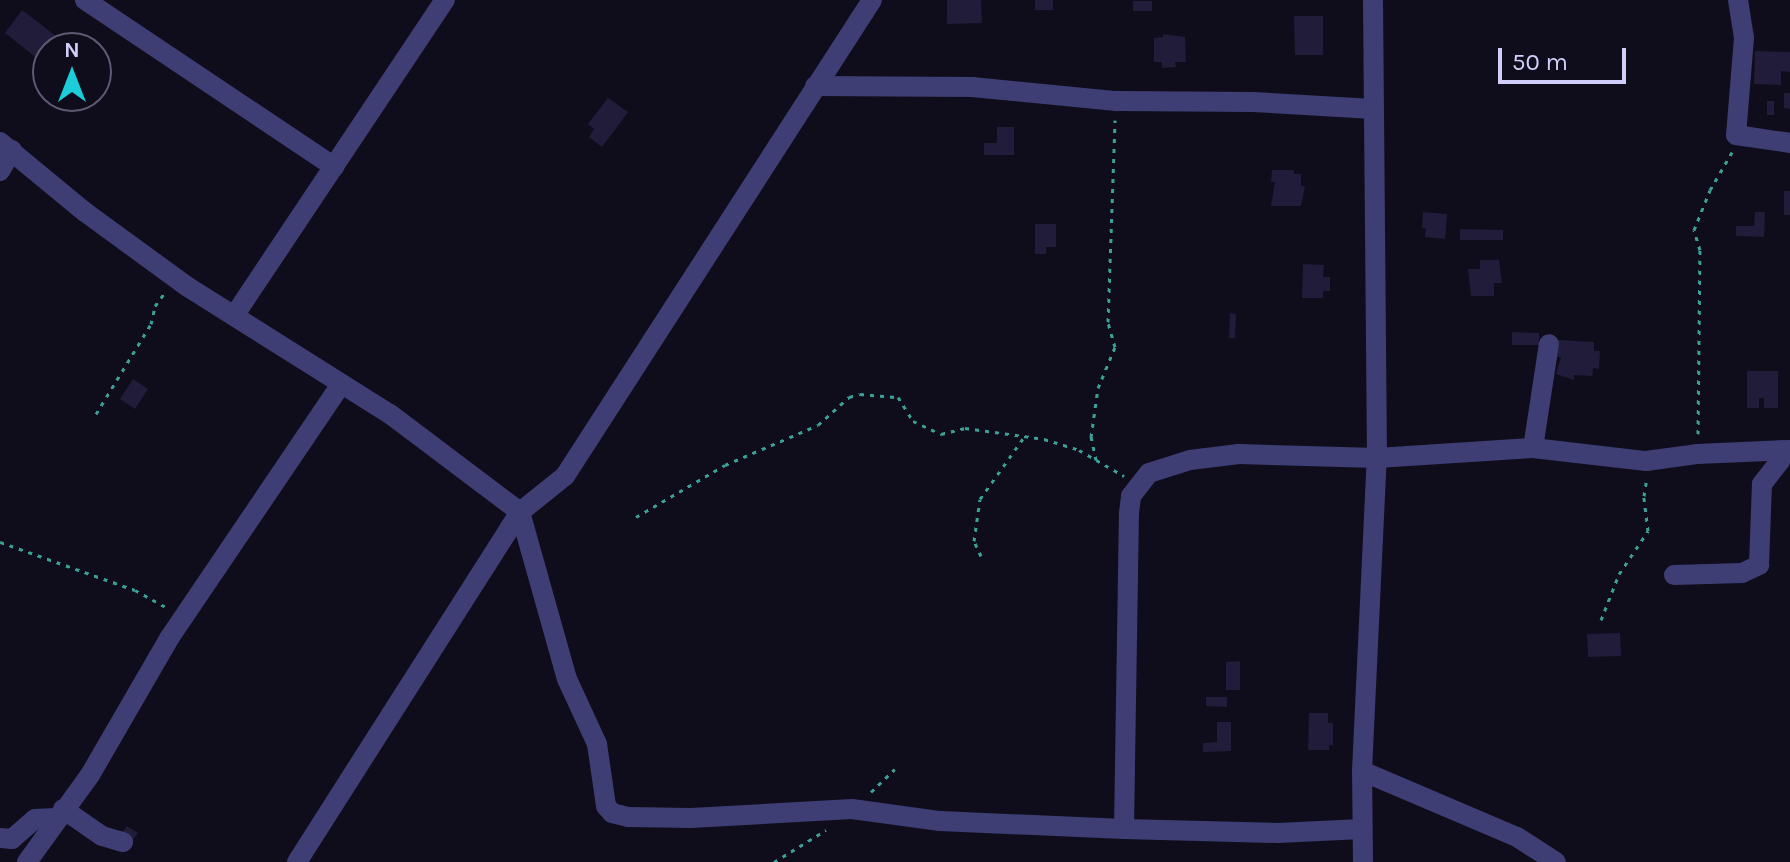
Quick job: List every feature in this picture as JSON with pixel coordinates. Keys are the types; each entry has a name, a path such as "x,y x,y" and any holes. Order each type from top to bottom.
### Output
{"street":[{"path":"85,0 334,167"},
{"path":"234,316 445,0"},
{"path":"297,862 520,512 565,476 628,382 646,348 686,294 872,0"},
{"path":"1363,862 1362,771 1377,458 1373,0"},
{"path":"1738,0 1744,38 1735,125 1737,137 1790,143"},
{"path":"815,86 972,87 1116,101 1253,102 1373,109"},
{"path":"0,171 6,146 85,212 177,280 390,414 520,512 567,679 597,744 608,810 628,817 691,818 852,809 940,821 1124,829 1278,833 1362,829"},
{"path":"1533,448 1549,344"},
{"path":"27,862 90,775 183,618 341,384"},
{"path":"1124,829 1129,513 1131,496 1138,484 1163,467 1215,455 1377,458 1533,448 1646,461 1697,454 1786,450"},
{"path":"1674,575 1742,573 1759,565 1762,484 1786,450"},
{"path":"1362,771 1517,837 1556,862"},
{"path":"0,838 12,839 35,819 59,814 102,836 123,842"}],"path":[{"path":"1096,460 1091,437 1098,388 1115,352 1108,314 1116,101"},
{"path":"1697,454 1700,279 1699,242 1694,230 1737,137"},
{"path":"96,414 151,324 155,306 177,280"},
{"path":"636,517 725,465 818,425 849,397 860,394 898,397 913,421 941,434 958,428 1058,442 1138,484"},
{"path":"981,556 976,548 974,529 980,499 1025,436"},
{"path":"1601,620 1619,574 1648,531 1644,496 1646,461"},
{"path":"0,542 135,590 183,618"},
{"path":"852,809 895,769"},
{"path":"774,862 828,829"}],"building":[{"path":"947,0 981,0 982,23 947,24"},
{"path":"1035,0 1053,0 1053,10 1035,10"},
{"path":"1133,1 1152,1 1152,11 1133,11"},
{"path":"22,10 51,32 32,32 32,54 5,33"},
{"path":"1294,16 1323,16 1323,55 1295,55"},
{"path":"1163,34 1185,37 1186,62 1175,62 1176,67 1162,68 1162,62 1154,62 1154,38 1163,37"},
{"path":"1755,51 1790,52 1790,72 1781,71 1781,85 1754,84"},
{"path":"1784,93 1790,93 1790,109 1784,108"},
{"path":"608,98 628,112 602,147 589,137 594,129 588,124"},
{"path":"1767,101 1774,101 1774,115 1767,115"},
{"path":"997,127 1014,127 1014,155 984,155 984,143 997,143"},
{"path":"1272,170 1294,170 1294,174 1301,174 1301,186 1305,186 1301,206 1271,206 1275,182 1271,182"},
{"path":"1784,191 1790,191 1790,215 1784,215"},
{"path":"1423,212 1447,214 1445,239 1425,237"},
{"path":"1755,212 1765,212 1764,237 1736,236 1736,226 1754,226"},
{"path":"1035,224 1056,224 1056,247 1046,247 1046,254 1035,254"},
{"path":"1460,229 1503,230 1503,240 1460,240"},
{"path":"1480,260 1499,260 1502,283 1494,283 1494,296 1471,296 1468,269 1480,269"},
{"path":"1303,264 1324,265 1323,277 1330,277 1330,291 1323,291 1323,298 1302,298"},
{"path":"1230,313 1236,314 1235,338 1229,338"},
{"path":"1512,332 1539,333 1539,345 1512,345"},
{"path":"1558,340 1594,342 1594,351 1600,351 1599,369 1593,368 1592,376 1574,375 1574,380 1556,374 1561,357 1557,357"},
{"path":"1747,371 1778,371 1778,408 1764,408 1764,398 1759,398 1759,408 1747,408"},
{"path":"133,379 148,389 135,409 120,399"},
{"path":"1620,633 1621,656 1588,657 1587,634"},
{"path":"1240,661 1240,690 1226,690 1226,662"},
{"path":"1206,697 1227,697 1227,707 1206,706"},
{"path":"1309,713 1328,713 1328,723 1333,723 1333,745 1329,745 1329,750 1308,750"},
{"path":"1217,722 1231,722 1231,751 1203,752 1203,743 1217,742"},
{"path":"127,826 138,833 132,841 121,834"}]}
